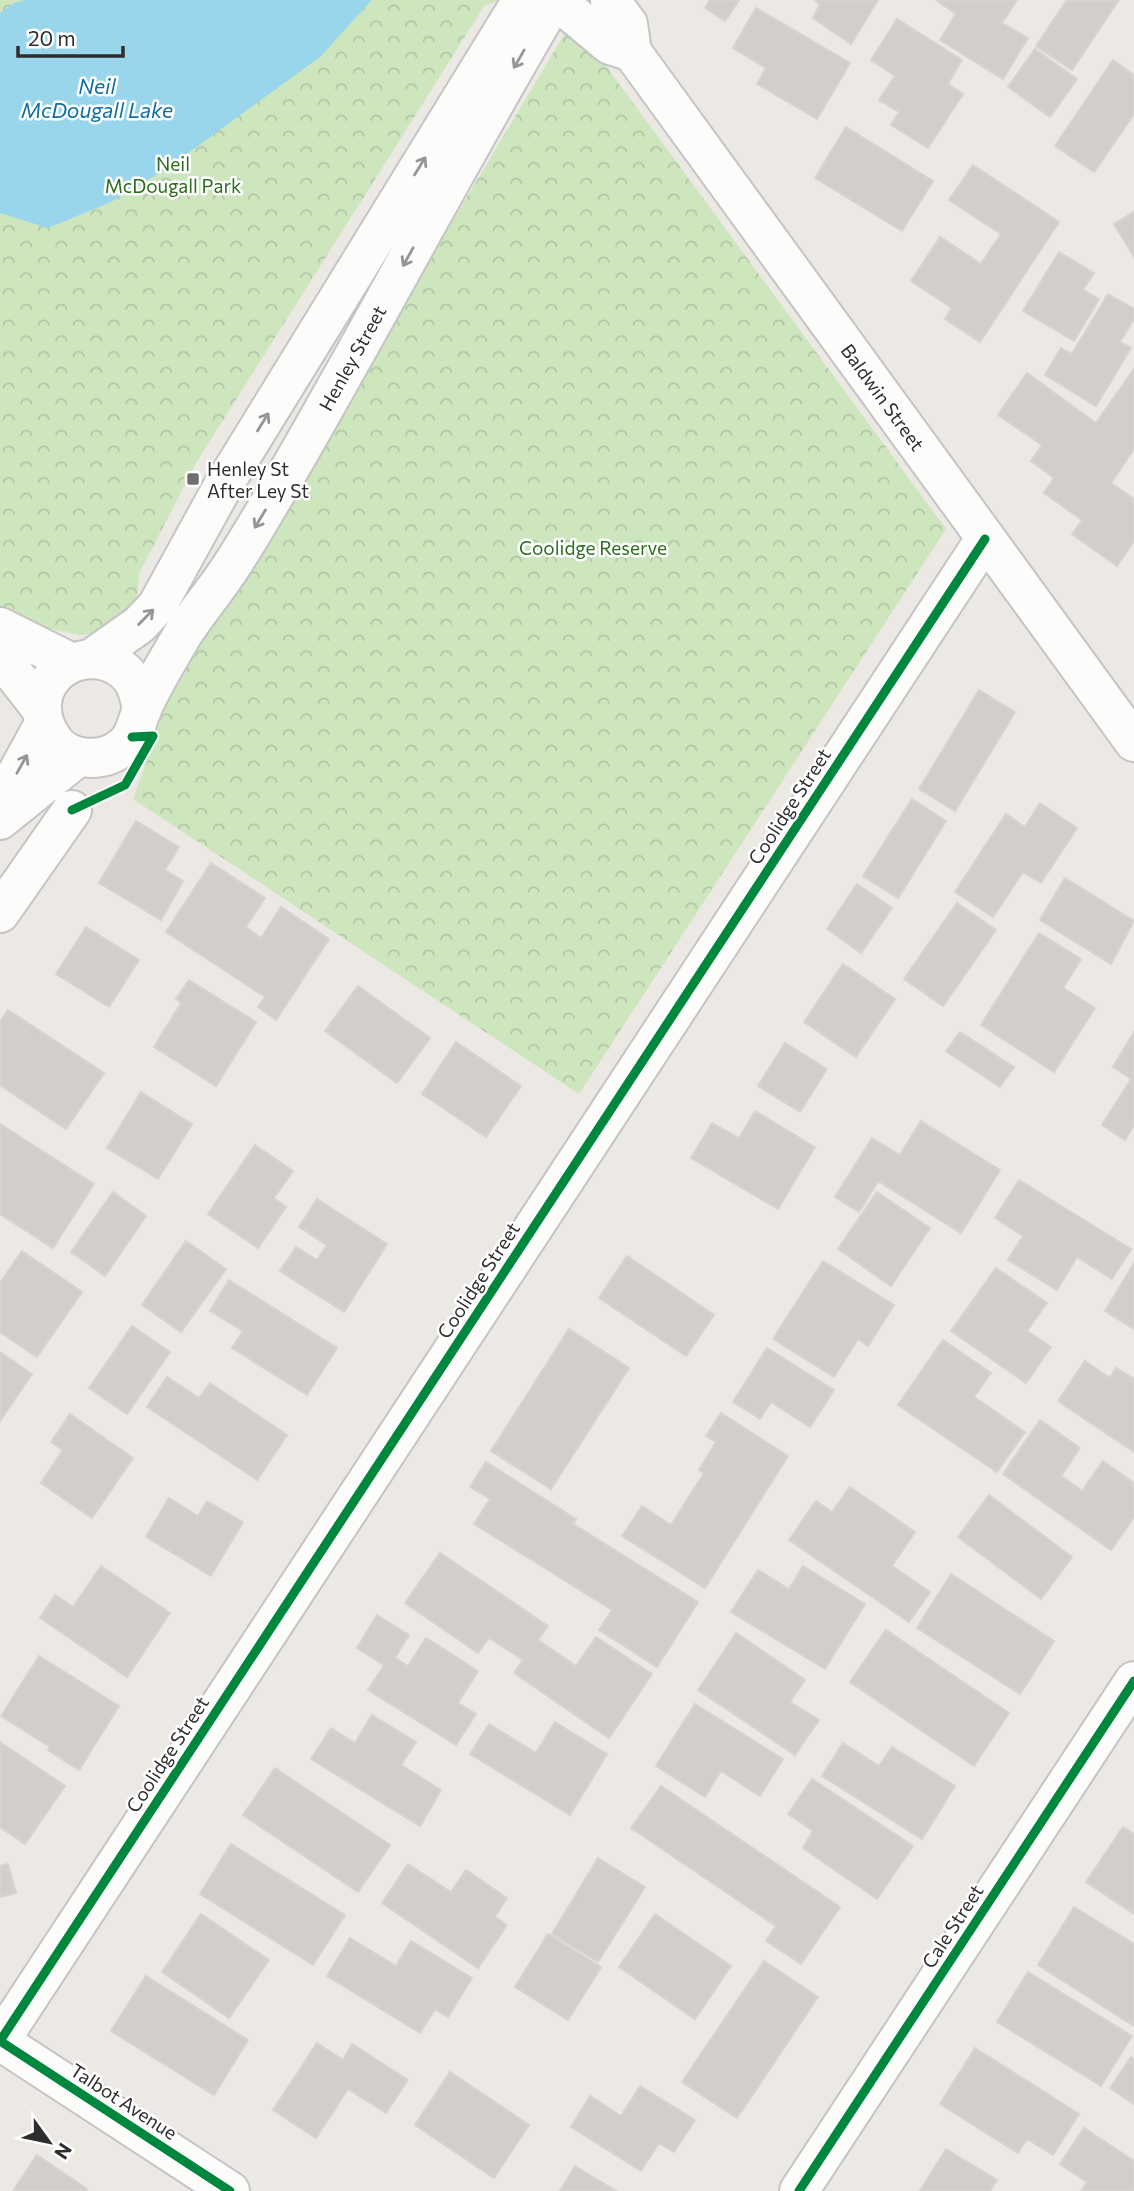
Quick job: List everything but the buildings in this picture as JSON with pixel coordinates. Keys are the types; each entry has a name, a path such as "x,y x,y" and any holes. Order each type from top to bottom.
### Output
{"street":[{"name":"Henley Street","path":"0,804 43,717 47,686 57,672 82,661 139,625 157,606 223,486 522,0"},
{"name":"Henley Street","path":"78,757 96,758 120,750 138,727 142,710 174,649 232,565 285,477 555,0"},
{"path":"555,0 610,46 632,52"},
{"name":"Baldwin Street","path":"610,0 628,24 632,52 1134,742"},
{"name":"Coolidge Street","path":"0,2041 985,539"},
{"path":"0,626 82,661 109,662 130,676 138,691 142,710"},
{"path":"0,656 43,717 57,746 78,757 0,820"},
{"path":"0,913 72,810"},
{"name":"Cale Street","path":"799,2191 1134,1681"},
{"name":"Talbot Avenue","path":"0,2041 230,2191"}],"green space":[{"name":"Neil McDougall Park","path":"0,0 502,0 485,5 196,463 139,574 137,598 117,623 104,632 81,635 31,625 0,613"},
{"name":"Coolidge Reserve","path":"571,23 595,51 946,529 579,1094 133,799 169,696"}],"water":[{"name":"Neil McDougall Lake","path":"25,0 372,0 320,57 166,169 111,202 48,228 0,213 0,13 14,3"}],"cycle path":[{"path":"0,2041 985,539"},
{"path":"72,810 125,785 153,736 132,737"},
{"path":"799,2191 1134,1681"},
{"path":"0,2041 230,2191"}],"place":[{"name":"Henley St After Ley St","path":"193,479"}]}
